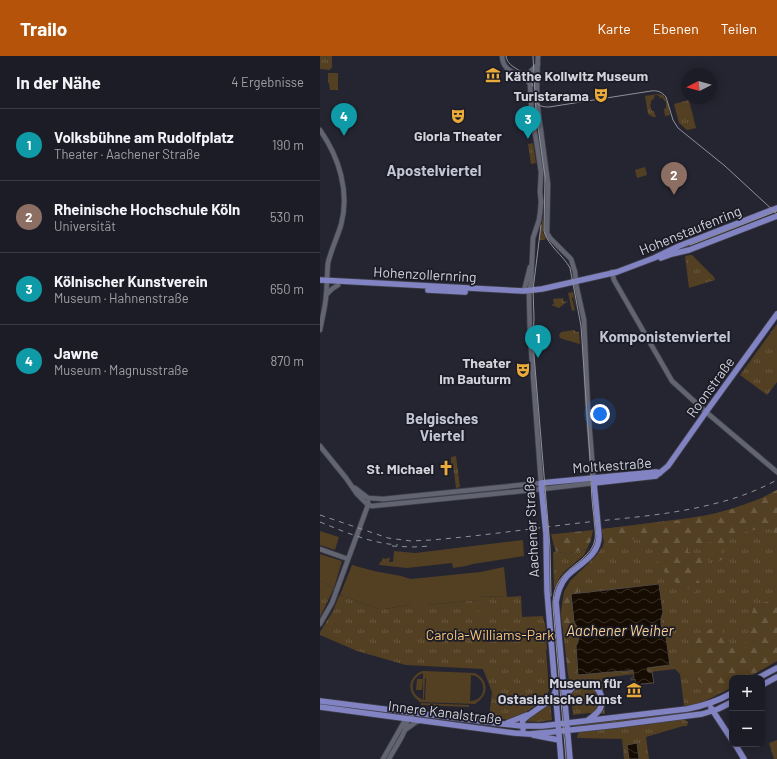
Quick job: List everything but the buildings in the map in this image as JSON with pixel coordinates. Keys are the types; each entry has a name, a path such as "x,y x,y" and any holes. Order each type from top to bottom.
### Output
{"main road":[{"path":"502,56 503,62 507,68 511,68 537,81"},
{"path":"538,56 537,101 548,180 547,229 548,236 572,262 584,320 593,480"},
{"path":"521,74 529,73 538,63"},
{"name":"Aachener Straße","path":"507,68 528,80 530,87 532,120 541,172 540,213 533,241 527,292 546,540 547,591 561,759"},
{"path":"320,130 330,146 337,162 342,176 344,194 341,225 328,264 326,295 320,330"},
{"path":"540,196 542,194 545,195 548,200"},
{"name":"Hohenstaufenring","path":"612,274 654,258 679,246 776,210"},
{"name":"Hohenstaufenring","path":"612,274 672,254 689,250 777,216"},
{"path":"575,272 586,279"},
{"path":"576,283 586,279 612,274"},
{"path":"527,292 576,283 612,274"},
{"path":"612,274 670,378 706,412 777,472"},
{"name":"Hohenzollernring","path":"320,280 338,285 444,291 527,292"},
{"name":"Hohenzollernring","path":"320,284 327,282 527,292"},
{"path":"326,295 334,286 338,285"},
{"name":"Roonstraße","path":"660,473 668,466 777,314"},
{"path":"320,446 357,494 368,504"},
{"name":"Moltkestraße","path":"368,504 372,506 542,489 593,480 656,472 660,473"},
{"path":"320,624 332,603 368,504 368,498 346,478"},
{"name":"Aachener Straße","path":"570,759 556,602 560,587 566,577 585,562 594,552 598,544 599,536 593,480"},
{"name":"Moltkestraße","path":"368,498 383,499 541,483 593,480"},
{"path":"320,549 348,559"},
{"path":"764,675 777,668"},
{"path":"765,683 777,677"},
{"path":"565,699 577,684 588,683 595,686 600,691 602,702 597,712 588,720"},
{"path":"503,724 512,722 529,714 549,701 555,693"},
{"path":"567,723 687,709 703,706 729,694"},
{"path":"713,711 714,705 718,700"},
{"name":"Innere Kanalstraße","path":"320,701 522,726 542,726 567,723"},
{"path":"692,715 713,711 729,703"},
{"path":"703,706 707,706 713,711 729,736"},
{"path":"702,714 705,709 703,706"},
{"name":"Innere Kanalstraße","path":"320,707 393,718 528,734 692,715"},
{"path":"403,711 406,714 407,719"},
{"path":"389,759 403,729 404,722 415,713"},
{"path":"529,714 523,720 522,726 528,734 559,740"},
{"path":"692,715 712,716 717,718"},
{"path":"393,718 400,723 403,729"},
{"path":"383,759 403,729 420,721"},
{"path":"737,747 744,759"}],"green space":[{"path":"320,56 332,56 332,68 330,70 320,69"},
{"path":"328,73 338,73 338,90 330,90"},
{"path":"662,94 666,99 669,106 670,115 665,116 664,109 666,108 666,102 657,95 655,95 650,105 656,117 648,114 645,96"},
{"path":"681,102 681,104 690,104 696,128 687,130 679,123 674,104"},
{"path":"533,143 536,163 531,164 528,144"},
{"path":"645,167 647,175 637,178 635,170"},
{"path":"543,215 543,232 546,239 539,240"},
{"path":"692,255 714,277 715,280 689,288 685,256"},
{"path":"573,292 577,310 573,297 575,310 572,311 568,293"},
{"path":"563,298 564,302 568,301 559,308 551,305 554,304 553,299"},
{"path":"777,324 777,382 767,395 740,375"},
{"path":"574,330 579,332 580,344 560,338 559,335 561,332"},
{"path":"767,378 772,382 766,390 761,387"},
{"path":"456,456 460,487 456,488 451,457"},
{"path":"777,490 777,661 752,675 729,675 729,689 703,702 684,706 680,674 675,669 602,678 605,714 589,713 573,715 561,614 564,592 570,581 595,557 603,546 604,542 602,529 714,514 760,499"},
{"path":"777,490 777,536 768,526 744,532 726,541 721,549 722,560 715,562 712,542 688,545 688,552 707,557 709,564 702,570 697,579 701,584 695,592 671,580 657,562 659,552 648,541 620,537 608,549 603,546 604,542 602,529 714,514 757,500"},
{"path":"593,530 587,549 567,554 556,551 551,534"},
{"path":"320,531 339,537 335,550 320,545"},
{"path":"523,540 524,556 453,568 452,563 407,568 379,565 383,558 390,558 389,562 393,562 394,551 415,553"},
{"path":"587,549 584,555 560,577 554,589 553,553 556,551 567,554"},
{"path":"320,554 342,561 334,588 320,581"},
{"path":"352,565 411,579 480,572 504,567 507,597 478,596 479,600 379,609 340,595"},
{"path":"320,581 334,588 320,617"},
{"path":"568,585 578,586 578,592 569,594 571,624 562,625 563,600"},
{"path":"777,593 777,661 752,675 729,675 729,689 723,692 716,691 709,693 696,675 688,656 692,651 693,644 697,637 712,628 717,623 728,641 734,646 739,646 750,640 750,622 755,604 767,602"},
{"name":"Carola-Williams-Park","path":"340,595 379,609 478,600 478,596 521,596 522,617 543,616 545,623 548,693 538,704 514,718 505,719 489,717 492,692 483,669 406,665 357,651 320,635 320,632 333,611"},
{"path":"499,604 500,612 479,614 478,607"},
{"path":"572,643 575,674 568,675 565,644"},
{"path":"422,671 475,673 483,680 486,688 483,696 476,704 419,702 412,693 410,685 411,681","holes":["423,673 423,699 426,678 425,700 420,698 416,695 413,688 415,679","471,675 480,680 483,684 483,689 480,697 476,700 470,701"]},
{"path":"417,679 423,679 422,690 416,690"},
{"path":"550,701 552,720 538,722 524,721"},
{"path":"421,703 469,705 469,707 421,705"},
{"path":"703,708 686,713 654,718 573,727 573,724"},
{"path":"683,719 688,722 687,726 646,737 649,759 624,759 622,739 577,738 578,733 583,731"},
{"path":"777,740 777,759 774,759 769,743"}],"water":[{"name":"Aachener Weiher","path":"659,584 663,612 661,625 666,637 670,665 647,668 648,672 652,672 654,683 636,686 635,679 631,680 631,678 634,678 633,670 578,675 576,646 579,633 574,622 571,594"},
{"path":"637,743 639,759 629,759 627,745"}],"tram line":[{"path":"506,56 510,64 527,76 533,86"},
{"path":"533,56 536,112 545,177 544,231 552,246 570,268 581,326 595,534 593,546 560,580 554,592 553,599 566,759"},
{"path":"535,100 540,106 549,107 651,91 659,92 666,97 673,120 678,128 725,166 777,214"},
{"path":"690,245 777,211"},
{"path":"541,225 533,290 533,343 550,547 551,596"}],"railway":[{"path":"320,515 388,538 411,541 431,540 648,516 683,510 733,499 777,480"},
{"path":"320,522 348,533 378,542 398,545"},
{"path":"392,546 432,546"}],"place":[{"name":"Käthe Kollwitz Museum","path":"493,75"},
{"name":"Turistarama","path":"601,95"},
{"name":"Gloria Theater","path":"458,116"},
{"name":"Jawne","path":"344,136"},
{"name":"Kölnischer Kunstverein","path":"528,139"},
{"name":"Rheinische Hochschule Köln","path":"674,195"},
{"name":"Volksbühne am Rudolfplatz","path":"538,358"},
{"name":"Theater im Bauturm","path":"523,370"},
{"name":"St. Michael","path":"446,468"},
{"name":"Museum für Ostasiatische Kunst","path":"634,690"}],"district":[{"name":"Apostelviertel","path":"434,170"},
{"name":"Komponistenviertel","path":"665,336"},
{"name":"Belgisches Viertel","path":"442,426"}]}
